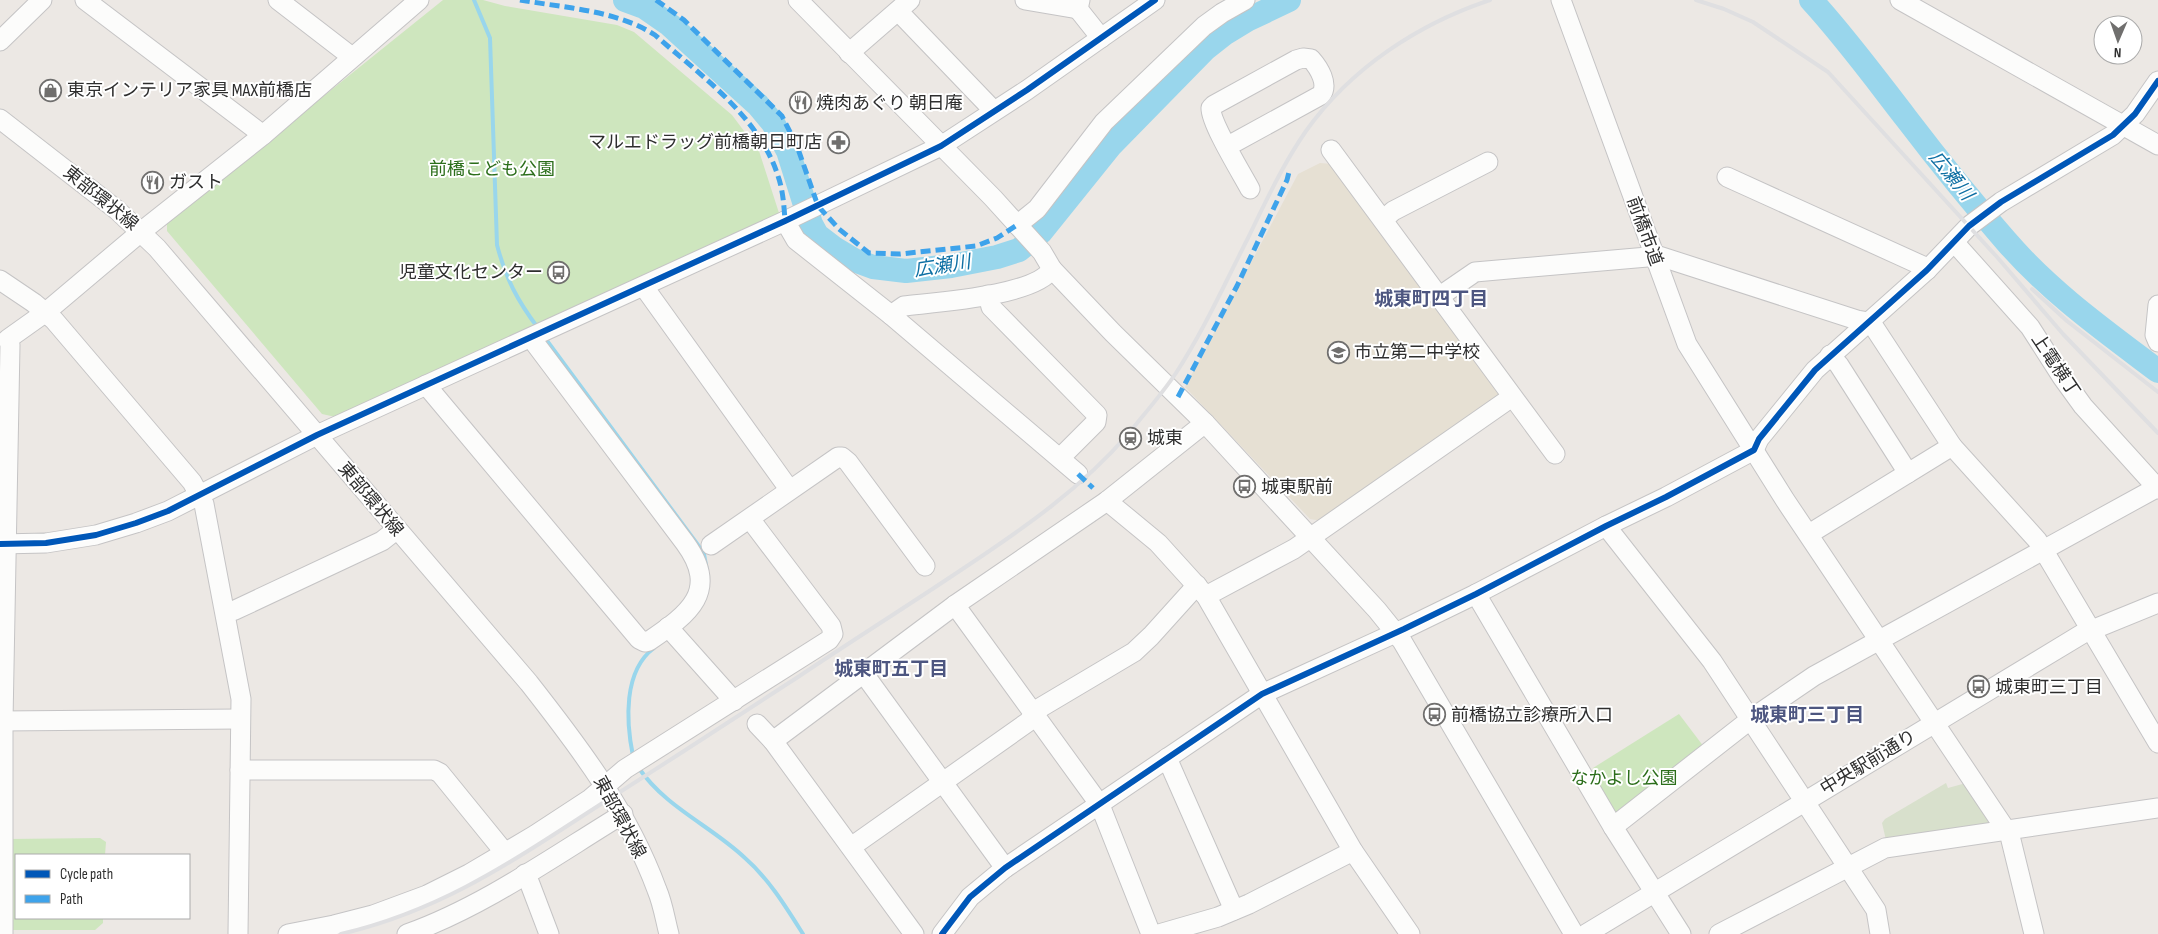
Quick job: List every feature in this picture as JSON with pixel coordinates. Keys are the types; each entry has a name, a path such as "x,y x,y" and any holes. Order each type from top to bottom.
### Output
{"street":[{"path":"0,41 42,0"},
{"path":"85,0 263,135"},
{"path":"278,0 352,57"},
{"path":"3,934 4,834 1,819 1,721 10,345 4,340 46,312 142,231 263,135 420,0"},
{"path":"798,0 993,198 1042,252 1052,269 1113,333 1205,423 1396,633 1480,771 1574,934"},
{"path":"1025,0 1079,4 1102,38"},
{"path":"4,544 46,543 96,535 136,523 200,495 317,435 789,220 941,146 994,112 1155,0"},
{"path":"1020,228 1104,122 1204,26 1245,0"},
{"name":"前橋市道","path":"1562,0 1687,344 1878,640 2012,840 2034,934"},
{"path":"1900,0 2158,145"},
{"path":"849,53 904,6 994,112"},
{"path":"1228,146 1321,95 1324,90 1324,83 1311,59 1299,59 1214,105 1211,113 1250,189"},
{"path":"942,934 970,897 1005,868 1262,694 1476,594 1606,526 1666,498 1754,450 1759,439 1815,370 1927,270 1975,222 1992,208 2125,126 2136,114 2158,81"},
{"name":"東部環状線","path":"0,119 142,231 528,683 606,785 623,814 658,890 669,934"},
{"path":"1331,150 1555,454"},
{"path":"1383,220 1394,211 1488,162"},
{"path":"1727,177 1923,266 1927,270"},
{"path":"789,220 796,240 891,315 1078,474"},
{"name":"上電横丁","path":"1954,242 2030,327 2083,406 2157,488"},
{"path":"1440,296 1475,272 1663,256 1857,320 1869,322 1952,446 2037,540 2158,743"},
{"path":"891,315 904,306 1013,291 1047,277 1052,269"},
{"path":"0,280 46,312 192,482 200,495 206,514 226,612 241,699 238,934"},
{"path":"644,287 790,489"},
{"path":"988,295 991,307 1097,415 1096,422 1060,458"},
{"path":"2158,305 2155,335 2158,342"},
{"path":"426,385 638,639 645,642 673,633 695,601 700,577 695,557 538,334"},
{"path":"1830,355 1839,365 1908,473"},
{"path":"851,847 1028,722 1038,709 1134,652 1201,590 1310,539 1512,397"},
{"path":"773,741 955,605 1107,501 1205,423"},
{"path":"1809,534 1952,446"},
{"path":"711,545 790,489 838,457 842,457 848,462 925,566"},
{"path":"1613,826 1751,719 1814,676 2157,488"},
{"path":"1107,501 1158,543 1201,590 1353,851 1410,934"},
{"path":"288,934 353,921 409,902 469,874 582,804 643,757 829,640 833,634 831,626 750,519"},
{"path":"1606,526 1712,661 1751,719 1876,910 1880,934"},
{"path":"226,612 235,610 382,541 396,530"},
{"path":"1476,594 1613,826 1681,934"},
{"name":"中央駅前通り","path":"1586,934 1934,722 2091,629 2158,603"},
{"path":"955,605 1100,805 1151,934"},
{"path":"673,633 734,701"},
{"path":"864,674 1005,868"},
{"path":"1,721 240,719"},
{"path":"757,724 773,741 914,934"},
{"path":"1167,758 1234,910"},
{"path":"240,770 434,770 440,773 505,853"},
{"path":"1719,934 1768,910 1846,866 1885,848 2158,808"},
{"path":"407,934 452,915 525,874 623,814"},
{"path":"1159,934 1218,917 1353,851"},
{"path":"525,874 548,934"}],"shaded area":[{"name":"市立第二中学校","path":"1320,163 1332,164 1501,392 1501,399 1323,521 1310,519 1185,387 1298,174"}],"green space":[{"name":"前橋こども公園","path":"443,0 483,0 505,6 617,25 634,32 732,115 759,151 779,213 776,219 340,418 322,414 167,231 167,222"},
{"name":"なかよし公園","path":"1679,714 1704,747 1622,813 1614,813 1592,776 1593,768"},
{"path":"1946,783 1948,788 1966,783 1992,821 1988,827 1886,840 1882,823 1885,819"},
{"path":"100,838 106,842 105,854 15,854 15,919 103,919 103,923 95,930 8,930 8,839"}],"waterway":[{"path":"474,0 490,38 497,245 513,289 538,328"},
{"name":"広瀬川","path":"625,0 644,7 670,25 758,105 773,123 788,151 811,224 817,235 854,260 873,267 906,271 951,266 997,257 1019,250 1041,232 1111,145 1205,49 1224,34 1247,20 1289,0"},
{"name":"広瀬川","path":"1811,0 1848,43 1955,180 2023,260 2059,294 2158,371"},
{"path":"545,338 698,545 704,554 707,571"},
{"path":"633,756 629,728 629,698 637,670 644,658 654,648"},
{"path":"638,767 662,794 732,846 754,866 777,894 803,934"}],"railway":[{"path":"341,934 416,910 450,895 514,859 923,595 1008,538 1072,489 1092,472 1129,433 1176,373 1205,323 1282,170 1306,131 1324,108 1365,68 1412,35 1463,10 1490,0"},
{"path":"1696,0 1724,9 1753,22 1828,72 1997,257 2063,334 2158,433"},
{"path":"2032,289 2067,321 2158,392"}],"marked path":[{"path":"520,0 607,15 624,20 655,35 709,81 743,116 757,134 769,154 778,176 785,221"},
{"path":"656,0 684,20 782,116 797,146 818,206 839,229 869,253 900,254 976,246 997,238 1017,225"},
{"path":"1178,397 1237,286 1287,180 1289,172"},
{"path":"1078,474 1093,488"}],"cycle path":[{"path":"0,544 46,543 96,535 168,511 317,435 785,221 941,146 1027,90 1155,0"},
{"path":"942,934 970,897 1005,868 1262,694 1476,594 1754,450 1759,439 1815,370 1927,270 1969,226 2001,202 2113,135 2135,114 2158,81"}],"place":[{"name":"東京インテリア家具 MAX前橋店","path":"51,90"},
{"name":"焼肉あぐり 朝日庵","path":"800,103"},
{"name":"マルエドラッグ前橋朝日町店","path":"838,142"},
{"name":"ガスト","path":"153,182"},
{"name":"児童文化センター","path":"559,272"},
{"name":"市立第二中学校","path":"1338,352"},
{"name":"城東","path":"1131,438"},
{"name":"城東駅前","path":"1245,487"},
{"name":"城東町三丁目","path":"1979,687"},
{"name":"前橋協立診療所入口","path":"1435,715"}],"district":[{"name":"城東町四丁目","path":"1431,298"},
{"name":"城東町五丁目","path":"891,668"},
{"name":"城東町三丁目","path":"1807,714"}]}
